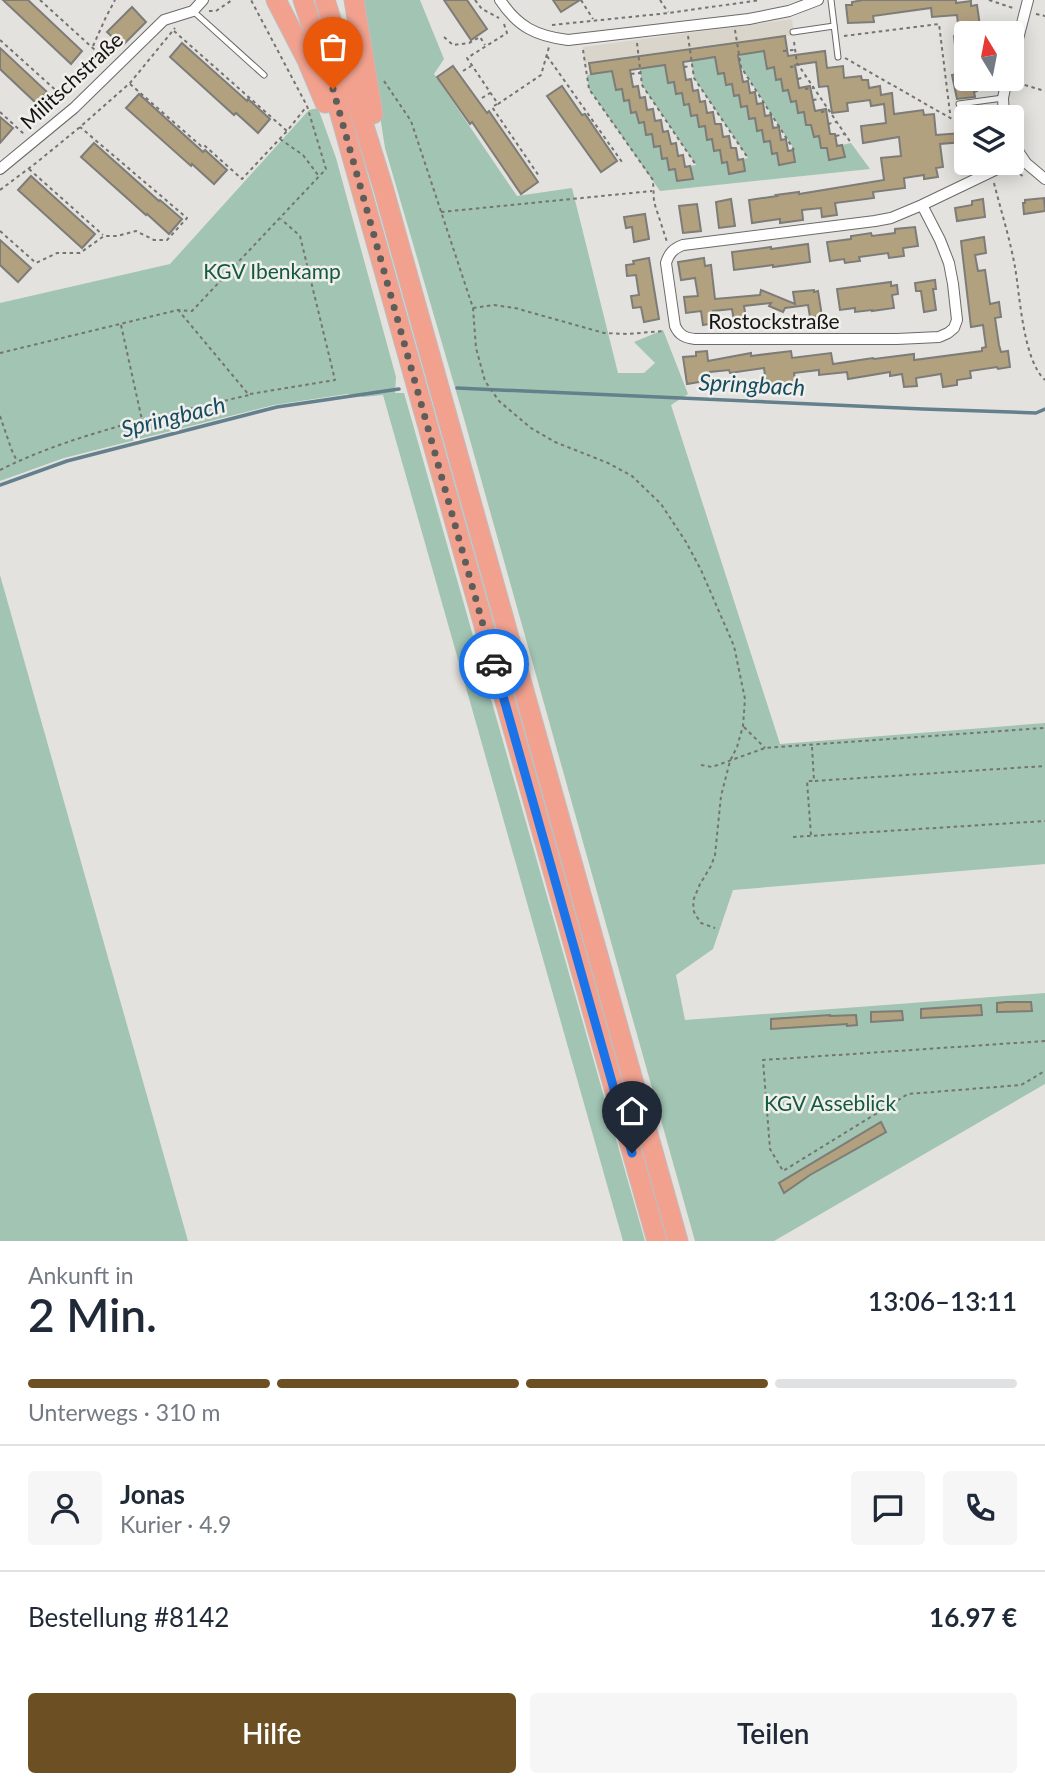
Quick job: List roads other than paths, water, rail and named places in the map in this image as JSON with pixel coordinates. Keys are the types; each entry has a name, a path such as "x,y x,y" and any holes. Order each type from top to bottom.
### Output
{"highway":[{"path":"276,0 307,60 336,132 354,167"},
{"path":"303,0 333,89 657,1241"},
{"path":"325,0 383,187 678,1241"},
{"path":"354,0 378,139 383,187"}],"street":[{"name":"Militschstraße","path":"0,169 74,108 164,20 193,11 203,0"},
{"path":"500,0 515,19 535,33 568,40 749,19 789,11 818,0"},
{"path":"1023,21 1028,0"},
{"path":"1003,105 1004,91"},
{"path":"1024,162 1045,178"},
{"name":"Rostockstraße","path":"922,205 949,263 957,320 948,333 939,337 897,339 695,340 683,337 677,331 666,263 674,248 891,218 985,175"}],"lane":[{"path":"831,0 838,54"},
{"path":"193,11 264,75"},
{"path":"793,32 835,26"},
{"path":"959,104 1003,98"}],"waterway":[{"name":"Springbach","path":"457,388 923,409 1036,413 1045,409"},
{"name":"Springbach","path":"0,485 67,461 277,407 399,389"}],"park label":[{"name":"KGV Ibenkamp","path":"272,270"},
{"name":"KGV Asseblick","path":"830,1102"}]}
